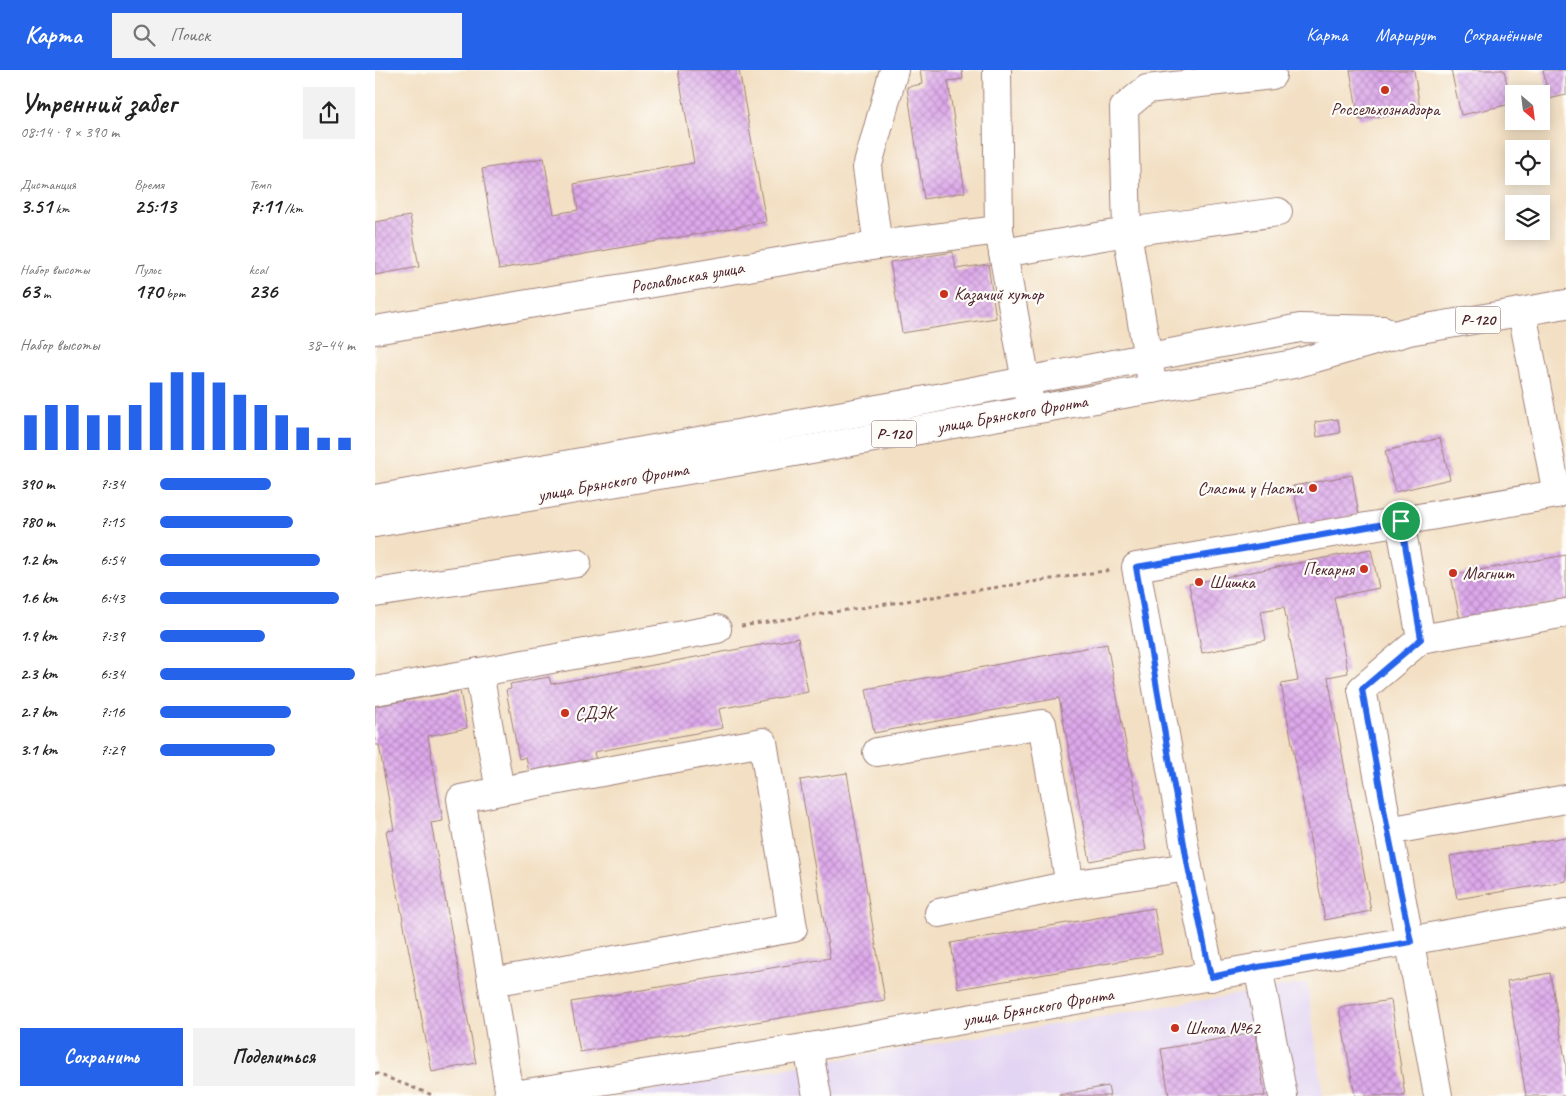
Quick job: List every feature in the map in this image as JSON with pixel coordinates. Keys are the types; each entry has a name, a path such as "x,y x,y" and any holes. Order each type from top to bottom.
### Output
{"street":[{"path":"878,246 867,168 894,70"},
{"path":"997,70 1001,242 1031,410"},
{"path":"1153,389 1127,232 1124,108 1147,89 1272,75"},
{"name":"Рославльская улица","path":"375,330 878,246 1001,242 1127,232 1278,212"},
{"name":"улица Брянского Фронта","path":"375,523 1294,364 1409,331 1566,304"},
{"path":"1211,977 1188,867 1136,567 1557,494 1523,312"},
{"name":"улица Брянского Фронта","path":"375,499 911,403 1300,328 1409,331"},
{"path":"1401,521 1421,639"},
{"path":"375,593 577,563"},
{"path":"1438,1096 1411,942 1362,689 1421,639 1566,613"},
{"path":"375,692 717,629"},
{"path":"479,672 500,791"},
{"path":"877,752 1041,724 1070,885"},
{"path":"492,982 793,928 763,742 461,799 509,1096"},
{"path":"1388,831 1566,800"},
{"path":"939,912 1070,885 1188,867"},
{"name":"улица Брянского Фронта","path":"509,1096 810,1047 1211,977 1258,967 1411,942 1566,913"},
{"path":"1258,967 1283,1096"},
{"path":"810,1047 817,1096"}],"path":[{"path":"717,629 1136,567"},
{"path":"375,1073 435,1096"}],"shaded area":[{"name":"Школа №62","path":"1307,983 1323,1096 617,1096"}],"building":[{"path":"678,70 739,70 766,222 499,269 482,169 544,158 554,214 578,210 574,184 694,163"},
{"path":"920,70 962,70 963,79 948,81 965,192 924,199 907,87 922,84"},
{"name":"Россельхознадзора","path":"1350,70 1414,70 1420,109 1359,120"},
{"path":"1451,70 1504,70 1507,85 1505,85 1505,105 1461,115"},
{"path":"1543,70 1566,70 1566,95 1550,99 1550,85 1546,85"},
{"path":"410,216 419,267 375,275 375,222"},
{"name":"Казачий хутор","path":"953,252 956,269 988,264 996,318 902,333 890,262"},
{"path":"1338,419 1340,433 1317,437 1315,422"},
{"path":"1440,438 1450,479 1395,492 1385,451"},
{"path":"1352,475 1359,515 1301,526 1293,486"},
{"path":"1371,549 1379,588 1334,597 1348,673 1328,677 1371,911 1325,920 1281,684 1298,681 1284,607 1261,611 1266,640 1202,653 1189,584"},
{"path":"1566,555 1566,601 1460,620 1451,575"},
{"path":"798,638 808,692 719,709 723,728 594,752 596,761 530,778 526,757 519,759 506,690 511,689 510,684 549,677 551,684"},
{"path":"1107,644 1146,850 1090,861 1059,698 874,733 866,689"},
{"path":"460,691 467,728 428,736 443,821 431,823 476,1063 432,1072 386,831 394,830 379,745 375,745 375,706"},
{"path":"847,773 885,1000 580,1052 571,1002 830,958 800,780"},
{"path":"1566,837 1566,881 1457,899 1450,856"},
{"path":"1154,908 1162,954 958,989 951,943"},
{"path":"1550,973 1566,1065 1566,1096 1526,1096 1507,981"},
{"path":"1391,1000 1405,1096 1355,1096 1339,1008"},
{"path":"1255,1033 1265,1096 1169,1096 1161,1049"},
{"path":"1108,1086 1110,1096 1059,1096 1059,1095"}],"place":[{"name":"Россельхознадзора","path":"1385,90"},
{"name":"Казачий хутор","path":"944,294"},
{"name":"Сласти у Насти","path":"1313,488"},
{"name":"Пекарня","path":"1364,569"},
{"name":"Магнит","path":"1453,573"},
{"name":"Шишка","path":"1199,582"},
{"name":"СДЭК","path":"565,713"},
{"name":"Школа №62","path":"1175,1028"}],"route":[{"path":"1401,521 1421,639 1362,689 1411,942 1258,967 1211,977 1188,867 1136,567 1401,521"}]}
